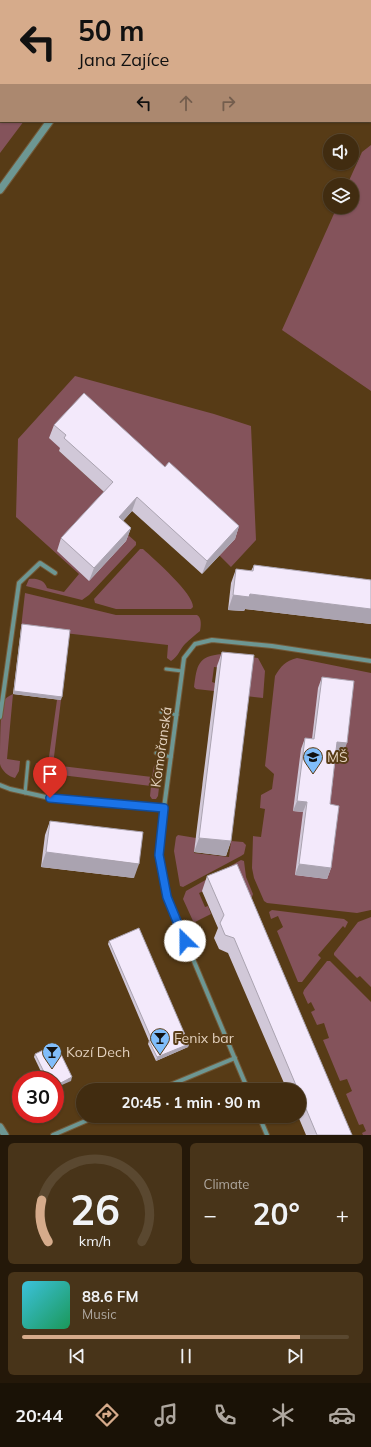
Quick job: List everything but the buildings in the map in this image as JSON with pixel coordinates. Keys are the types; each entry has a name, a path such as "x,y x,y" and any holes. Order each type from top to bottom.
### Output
{"street":[{"path":"0,190 49,122"},
{"path":"0,717 19,583 40,563 55,573"},
{"name":"Komořanská","path":"245,1083 167,897 159,855 184,658 195,644 212,640 272,646 371,661"},
{"path":"0,785 10,789 50,798 164,808"},
{"path":"175,1083 234,1058"},
{"path":"53,1135 81,1123"},
{"path":"262,1123 267,1135"},
{"path":"0,1127 5,1135"}],"lane":[{"path":"166,669 182,671"},
{"path":"161,712 177,715"},
{"path":"156,753 171,757"},
{"path":"26,793 28,762"}],"shaded area":[{"path":"0,122 23,122 0,153"},
{"path":"371,145 371,391 282,330 334,214 359,214 359,178 350,178 354,170 359,170 359,159 362,152"},
{"path":"75,376 214,414 251,426 256,540 231,567 219,555 61,449 59,451 117,504 118,526 136,542 136,545 89,595 82,600 26,586 29,579 34,579 42,581 47,588 64,592 79,574 16,517 18,439"},
{"path":"140,549 143,549 181,586 192,601 193,607 191,609 116,609 95,603 94,599"},
{"path":"25,593 116,615 197,615 199,616 201,625 200,631 185,644 171,661 167,658 168,645 21,628"},
{"path":"222,654 258,658 265,671 263,698 246,696 248,671 214,667 212,682 215,683 214,691 196,689 194,687 196,673 200,663 208,657"},
{"path":"297,658 371,673 371,910 357,913 267,903 264,901 254,878 252,868 253,836 261,837 265,809 260,808 261,795 272,789 274,774 265,766 275,676 284,664"},
{"path":"13,694 7,759 20,761 19,771 15,778 6,773 0,764 2,706 5,699"},
{"path":"57,700 61,700 53,765 152,777 154,766 157,764 159,765 161,771 158,796 156,799 152,799 150,796 151,786 53,774 49,786 44,787 37,784 35,776 36,763 48,764"},
{"path":"178,835 196,838 194,853 229,857 231,841 243,842 246,845 244,854 241,856 183,887 180,886 174,851 176,837"},
{"path":"241,860 244,861 246,877 253,894 252,897 241,902 231,879 199,893 205,907 208,906 211,914 195,922 193,921 183,899 186,891"},
{"path":"272,910 344,919 348,922 345,928 343,926 318,955 321,958 302,982 298,982 277,931 283,927 278,916 271,919 269,912"},
{"path":"371,917 371,987 360,976 357,978 334,955 334,953 358,922"},
{"path":"327,961 330,961 371,1002 371,1135 363,1135 362,1133 366,1131 363,1124 359,1125 346,1094 352,1091 347,1079 340,1081 323,1040 329,1038 324,1023 317,1025 311,1012 315,1010 311,1002 308,1004 303,993"}],"place":[{"name":"MŠ","path":"313,774"},
{"name":"Fenix bar","path":"160,1055"},
{"name":"Kozí Dech","path":"52,1069"}],"route":[{"path":"50,798 164,808 159,855 167,897 185,941"}]}
